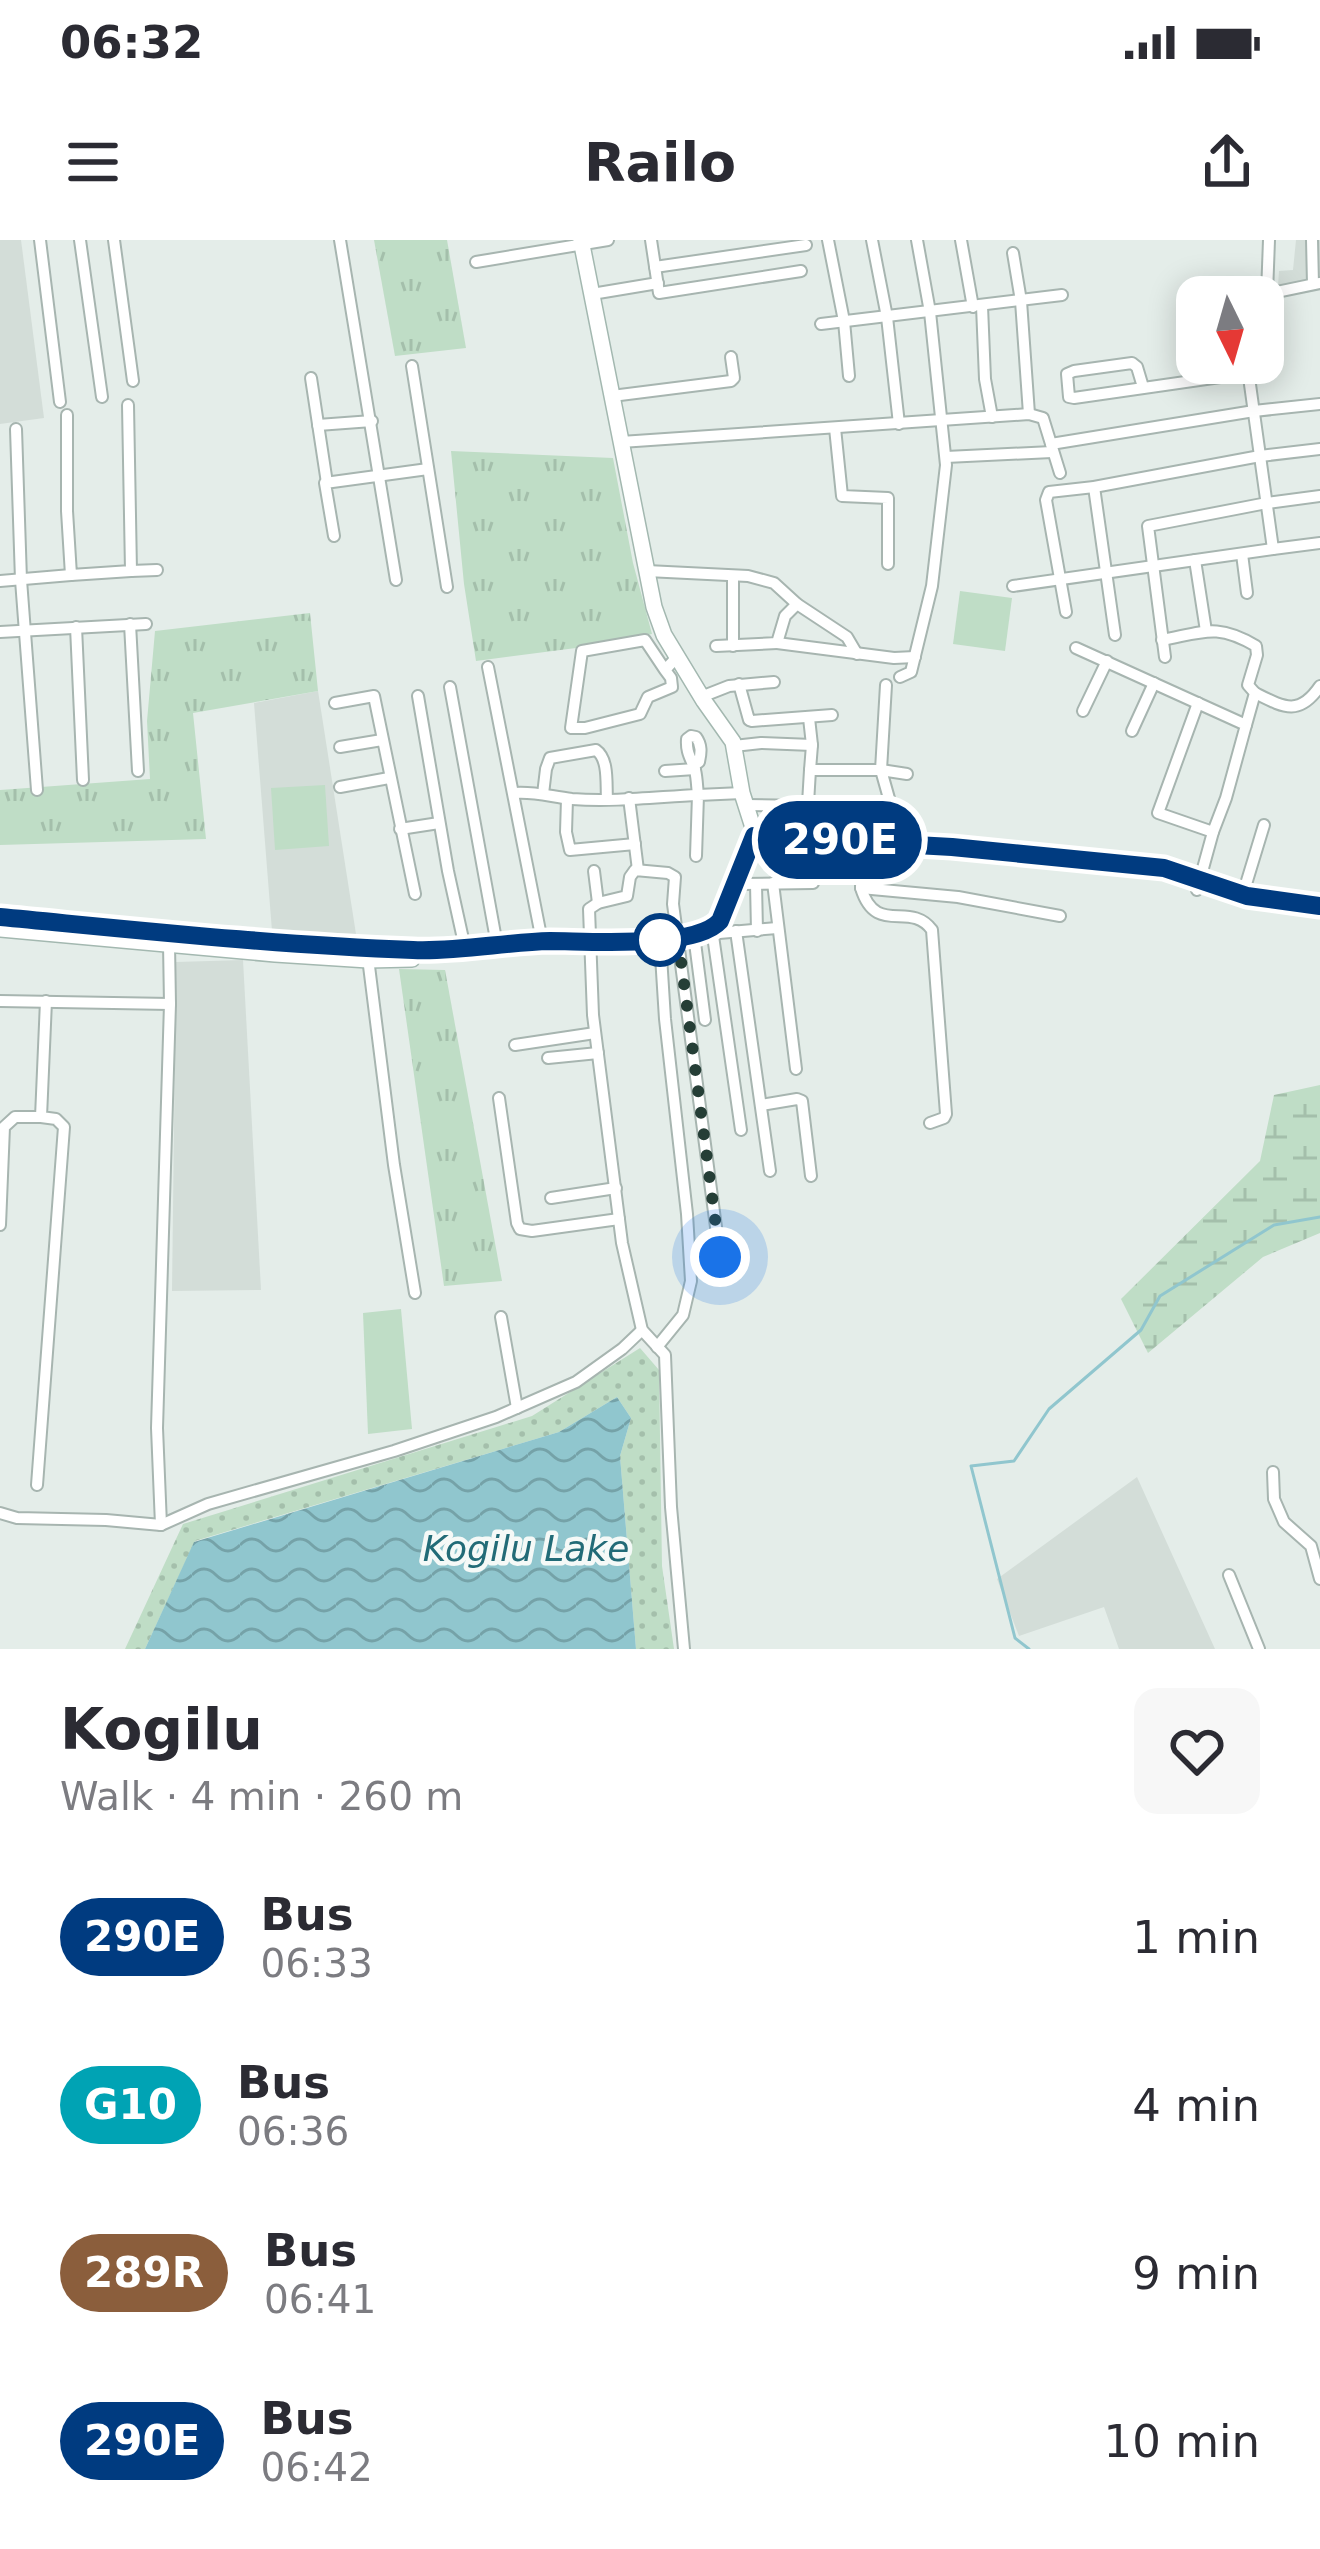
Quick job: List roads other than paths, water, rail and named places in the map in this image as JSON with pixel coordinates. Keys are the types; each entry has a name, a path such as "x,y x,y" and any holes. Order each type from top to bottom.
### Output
{"main road":[{"path":"0,929 170,944 466,958 677,940 714,930 727,916 748,884 756,839 734,746 671,663 654,607 581,243"},
{"path":"756,839 806,837 862,852 1162,877 1320,906"},
{"path":"756,839 952,847 1164,868 1245,904 1320,915"},
{"path":"714,930 756,839"},
{"path":"0,917 367,954 542,941 591,944"}],"street":[{"path":"40,240 60,402"},
{"path":"80,240 102,397"},
{"path":"114,240 133,381"},
{"path":"340,240 396,580"},
{"path":"476,262 608,240"},
{"path":"650,240 659,293 801,271"},
{"path":"828,240 849,376"},
{"path":"872,240 887,317 899,424"},
{"path":"900,677 911,672 932,586 946,457 930,312 916,240"},
{"path":"961,240 978,306 992,417"},
{"path":"1268,276 1269,240"},
{"path":"1284,291 1316,284 1312,240"},
{"path":"655,267 806,245"},
{"path":"1013,253 1029,414"},
{"path":"592,294 658,283"},
{"path":"821,324 1062,296"},
{"path":"612,396 731,381 731,357"},
{"path":"1143,387 1132,363 1067,374 1069,397 1074,398 1143,387 1176,381"},
{"path":"412,366 447,586"},
{"path":"311,378 334,536"},
{"path":"1250,384 1274,549"},
{"path":"946,457 1051,448 1254,411 1320,404"},
{"path":"128,405 131,572"},
{"path":"621,442 1029,414 1043,418 1060,473"},
{"path":"67,415 71,575"},
{"path":"318,425 372,421"},
{"path":"835,428 842,496 888,498 888,564"},
{"path":"16,429 21,580 37,790"},
{"path":"1066,612 1049,492 1320,449"},
{"path":"327,483 428,469"},
{"path":"1094,487 1115,635"},
{"path":"1165,657 1151,524 1320,496"},
{"path":"1013,586 1320,543"},
{"path":"1242,554 1247,593"},
{"path":"1195,560 1206,632"},
{"path":"0,581 158,570"},
{"path":"647,571 748,576 774,583 847,637 857,654"},
{"path":"733,577 733,646"},
{"path":"777,643 785,616 797,604"},
{"path":"0,632 146,623"},
{"path":"130,624 138,772"},
{"path":"76,627 83,780"},
{"path":"1162,640 1228,631 1256,646 1247,685 1284,708 1305,703 1320,686"},
{"path":"644,640 671,663 672,687 648,697 640,714 571,728 584,650 644,640"},
{"path":"716,646 777,643 915,658"},
{"path":"1076,648 1246,725"},
{"path":"1083,711 1107,662"},
{"path":"488,667 542,941"},
{"path":"701,697 739,684 774,682"},
{"path":"1132,731 1154,683"},
{"path":"739,684 752,721 832,715"},
{"path":"886,685 881,770 890,802 888,843"},
{"path":"450,687 496,945"},
{"path":"1198,885 1255,693"},
{"path":"335,703 374,696 415,894"},
{"path":"418,696 465,948"},
{"path":"1198,704 1158,813 1213,832"},
{"path":"806,837 812,745 809,718"},
{"path":"340,747 382,740"},
{"path":"734,746 812,745"},
{"path":"543,794 550,758 596,750 604,763 607,799"},
{"path":"665,771 694,767 697,856"},
{"path":"810,770 907,774"},
{"path":"340,788 389,778"},
{"path":"514,793 567,799 698,795 807,806"},
{"path":"629,798 638,870"},
{"path":"567,799 568,848 635,844"},
{"path":"400,829 439,823"},
{"path":"1243,894 1264,825"},
{"path":"862,852 861,888 872,911 920,919 932,930 946,1114 930,1123"},
{"path":"685,1649 671,1507 665,1355 642,1330 620,1219 595,1033 589,909 598,902 627,896 632,871 675,877 677,940 720,1257"},
{"path":"594,872 598,902"},
{"path":"773,883 796,1069"},
{"path":"757,931 748,884 813,883"},
{"path":"861,888 958,897 1060,916"},
{"path":"714,930 778,928"},
{"path":"714,930 741,1130"},
{"path":"736,931 770,1171"},
{"path":"677,940 705,1020"},
{"path":"657,1347 683,1315 691,1281 665,1019 677,940"},
{"path":"160,1526 157,1428 170,944"},
{"path":"367,954 416,1293"},
{"path":"0,1001 170,1004"},
{"path":"41,1117 46,1001"},
{"path":"515,1045 595,1033"},
{"path":"548,1058 598,1053"},
{"path":"499,1098 520,1229 620,1219"},
{"path":"761,1105 802,1101 811,1176"},
{"path":"0,1225 4,1127 15,1118 56,1119 64,1127 37,1485"},
{"path":"551,1198 616,1188"},
{"path":"501,1317 517,1408"},
{"path":"0,1513 17,1518 160,1526 208,1504 394,1451 517,1408 577,1382 642,1330"},
{"path":"1273,1472 1274,1499 1284,1522 1311,1546 1320,1579"},
{"path":"1228,1575 1259,1649"}],"water":[{"name":"Kogilu Lake","path":"617,1397 631,1418 620,1456 636,1649 145,1649 194,1542 559,1432"}],"waterway":[{"path":"1029,1649 1015,1638 971,1466 1014,1461 1049,1409 1141,1330 1160,1296 1274,1225 1320,1217"}]}
